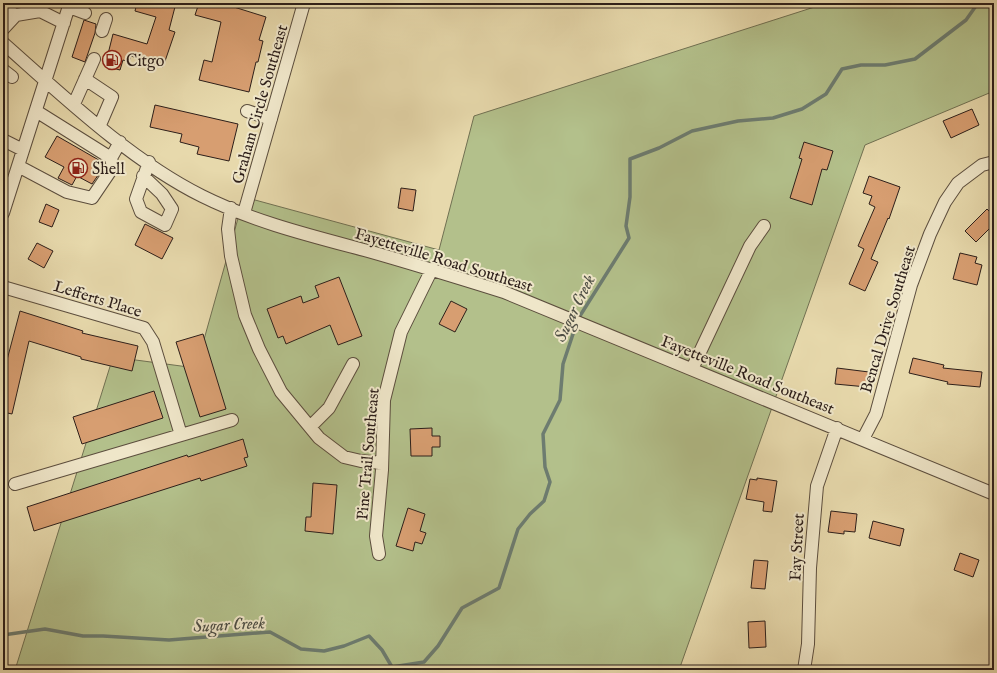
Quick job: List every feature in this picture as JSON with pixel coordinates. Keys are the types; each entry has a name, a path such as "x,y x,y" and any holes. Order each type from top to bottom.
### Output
{"street":[{"name":"Graham Circle Southeast","path":"244,213 304,3"},
{"path":"3,213 70,5 85,13"},
{"path":"3,29 16,15 40,7 64,23"},
{"path":"3,9 16,15"},
{"path":"102,31 106,19"},
{"name":"Fayetteville Road Southeast","path":"3,43 120,142 202,196 298,232 432,269 504,292 994,494"},
{"path":"74,104 94,59"},
{"path":"85,79 112,97 100,125"},
{"path":"36,111 111,158"},
{"path":"247,111 271,119"},
{"path":"3,140 23,150"},
{"path":"18,166 67,192 92,198 113,167 111,158 120,142"},
{"path":"143,176 149,162"},
{"name":"Bencal Drive Southeast","path":"863,439 876,414 911,285 939,215 958,182 982,165 994,162"},
{"path":"231,208 228,229 231,256 245,315 259,349 281,392 319,438 344,457 360,461 382,463"},
{"path":"692,369 750,246 764,226"},
{"name":"Pine Trail Southeast","path":"379,554 376,536 382,463 384,400 401,332 432,269"},
{"name":"Lefferts Place","path":"3,287 144,328 153,342 181,435"},
{"path":"310,427 329,408 353,364"},
{"path":"15,484 232,420"},
{"name":"Fay Street","path":"804,670 808,644 810,568 817,486 837,428"}],"green space":[{"path":"827,3 994,3 994,91 865,145 679,670 15,670 113,357 196,368 244,197 439,250 474,116"}],"building":[{"path":"137,3 176,3 169,30 175,32 163,67 131,56 129,62 123,60 120,70 105,66 113,34 147,44 156,17 135,11"},
{"path":"199,3 221,3 266,17 259,40 263,41 249,92 199,80 204,60 212,62 221,22 195,15"},
{"path":"84,20 96,24 95,33 85,62 72,57"},
{"path":"155,105 238,124 229,161 197,154 199,147 180,142 182,134 150,127"},
{"path":"972,109 979,125 951,138 943,121"},
{"path":"57,136 104,163 105,165 92,184 77,176 72,185 58,178 64,167 45,157"},
{"path":"804,142 833,151 827,170 822,169 812,205 790,198 802,159 799,158"},
{"path":"869,176 900,187 889,219 888,218 871,259 878,262 865,291 849,284 864,249 858,246 875,207 869,204 872,196 863,193"},
{"path":"401,188 416,190 413,211 398,208"},
{"path":"46,204 59,210 52,227 39,222"},
{"path":"987,209 994,216 994,224 976,242 965,231"},
{"path":"145,224 173,238 162,259 135,245"},
{"path":"37,243 53,251 44,268 28,259"},
{"path":"960,253 977,257 975,263 982,265 977,285 953,279"},
{"path":"339,277 362,336 338,345 330,325 286,344 283,336 278,338 267,309 301,296 303,303 319,297 315,286"},
{"path":"451,301 467,309 455,332 439,324"},
{"path":"20,311 83,331 82,333 138,346 132,371 81,359 81,357 29,341 12,414 3,412 3,375"},
{"path":"203,334 226,409 200,417 176,342"},
{"path":"913,358 944,365 943,368 982,372 980,387 947,384 948,382 909,373"},
{"path":"837,368 869,372 867,387 835,384"},
{"path":"154,391 163,418 82,444 73,417"},
{"path":"432,428 432,436 440,436 440,447 432,447 432,456 411,456 410,429"},
{"path":"243,439 248,457 244,458 247,466 201,481 200,478 34,531 27,507 187,455 188,457"},
{"path":"757,478 777,481 772,512 763,511 764,502 746,499 750,479 757,480"},
{"path":"313,483 337,485 333,534 305,531 306,517 311,517"},
{"path":"408,508 425,514 420,531 426,533 422,544 415,542 413,551 396,546"},
{"path":"831,511 857,514 855,532 844,531 844,534 828,532"},
{"path":"873,521 904,529 900,546 869,538"},
{"path":"960,553 979,560 973,577 954,570"},
{"path":"754,560 768,561 765,589 751,588"},
{"path":"765,621 766,647 749,648 748,622"}],"waterway":[{"name":"Sugar Creek","path":"578,319 629,238 626,226 630,197 630,159 659,148 692,131 738,121 773,118 802,109 826,94 842,69 861,65 885,65 915,59 966,20 978,3"},
{"name":"Sugar Creek","path":"3,635 45,629 83,636 169,640 270,632 301,649 324,651 344,646 369,636 382,650 392,667 424,662 438,646 462,608 499,588 518,529 530,514 544,501 550,482 545,467 543,434 560,400 563,364 576,325"}],"place":[{"name":"Citgo","path":"112,60"},
{"name":"Shell","path":"78,168"}]}
